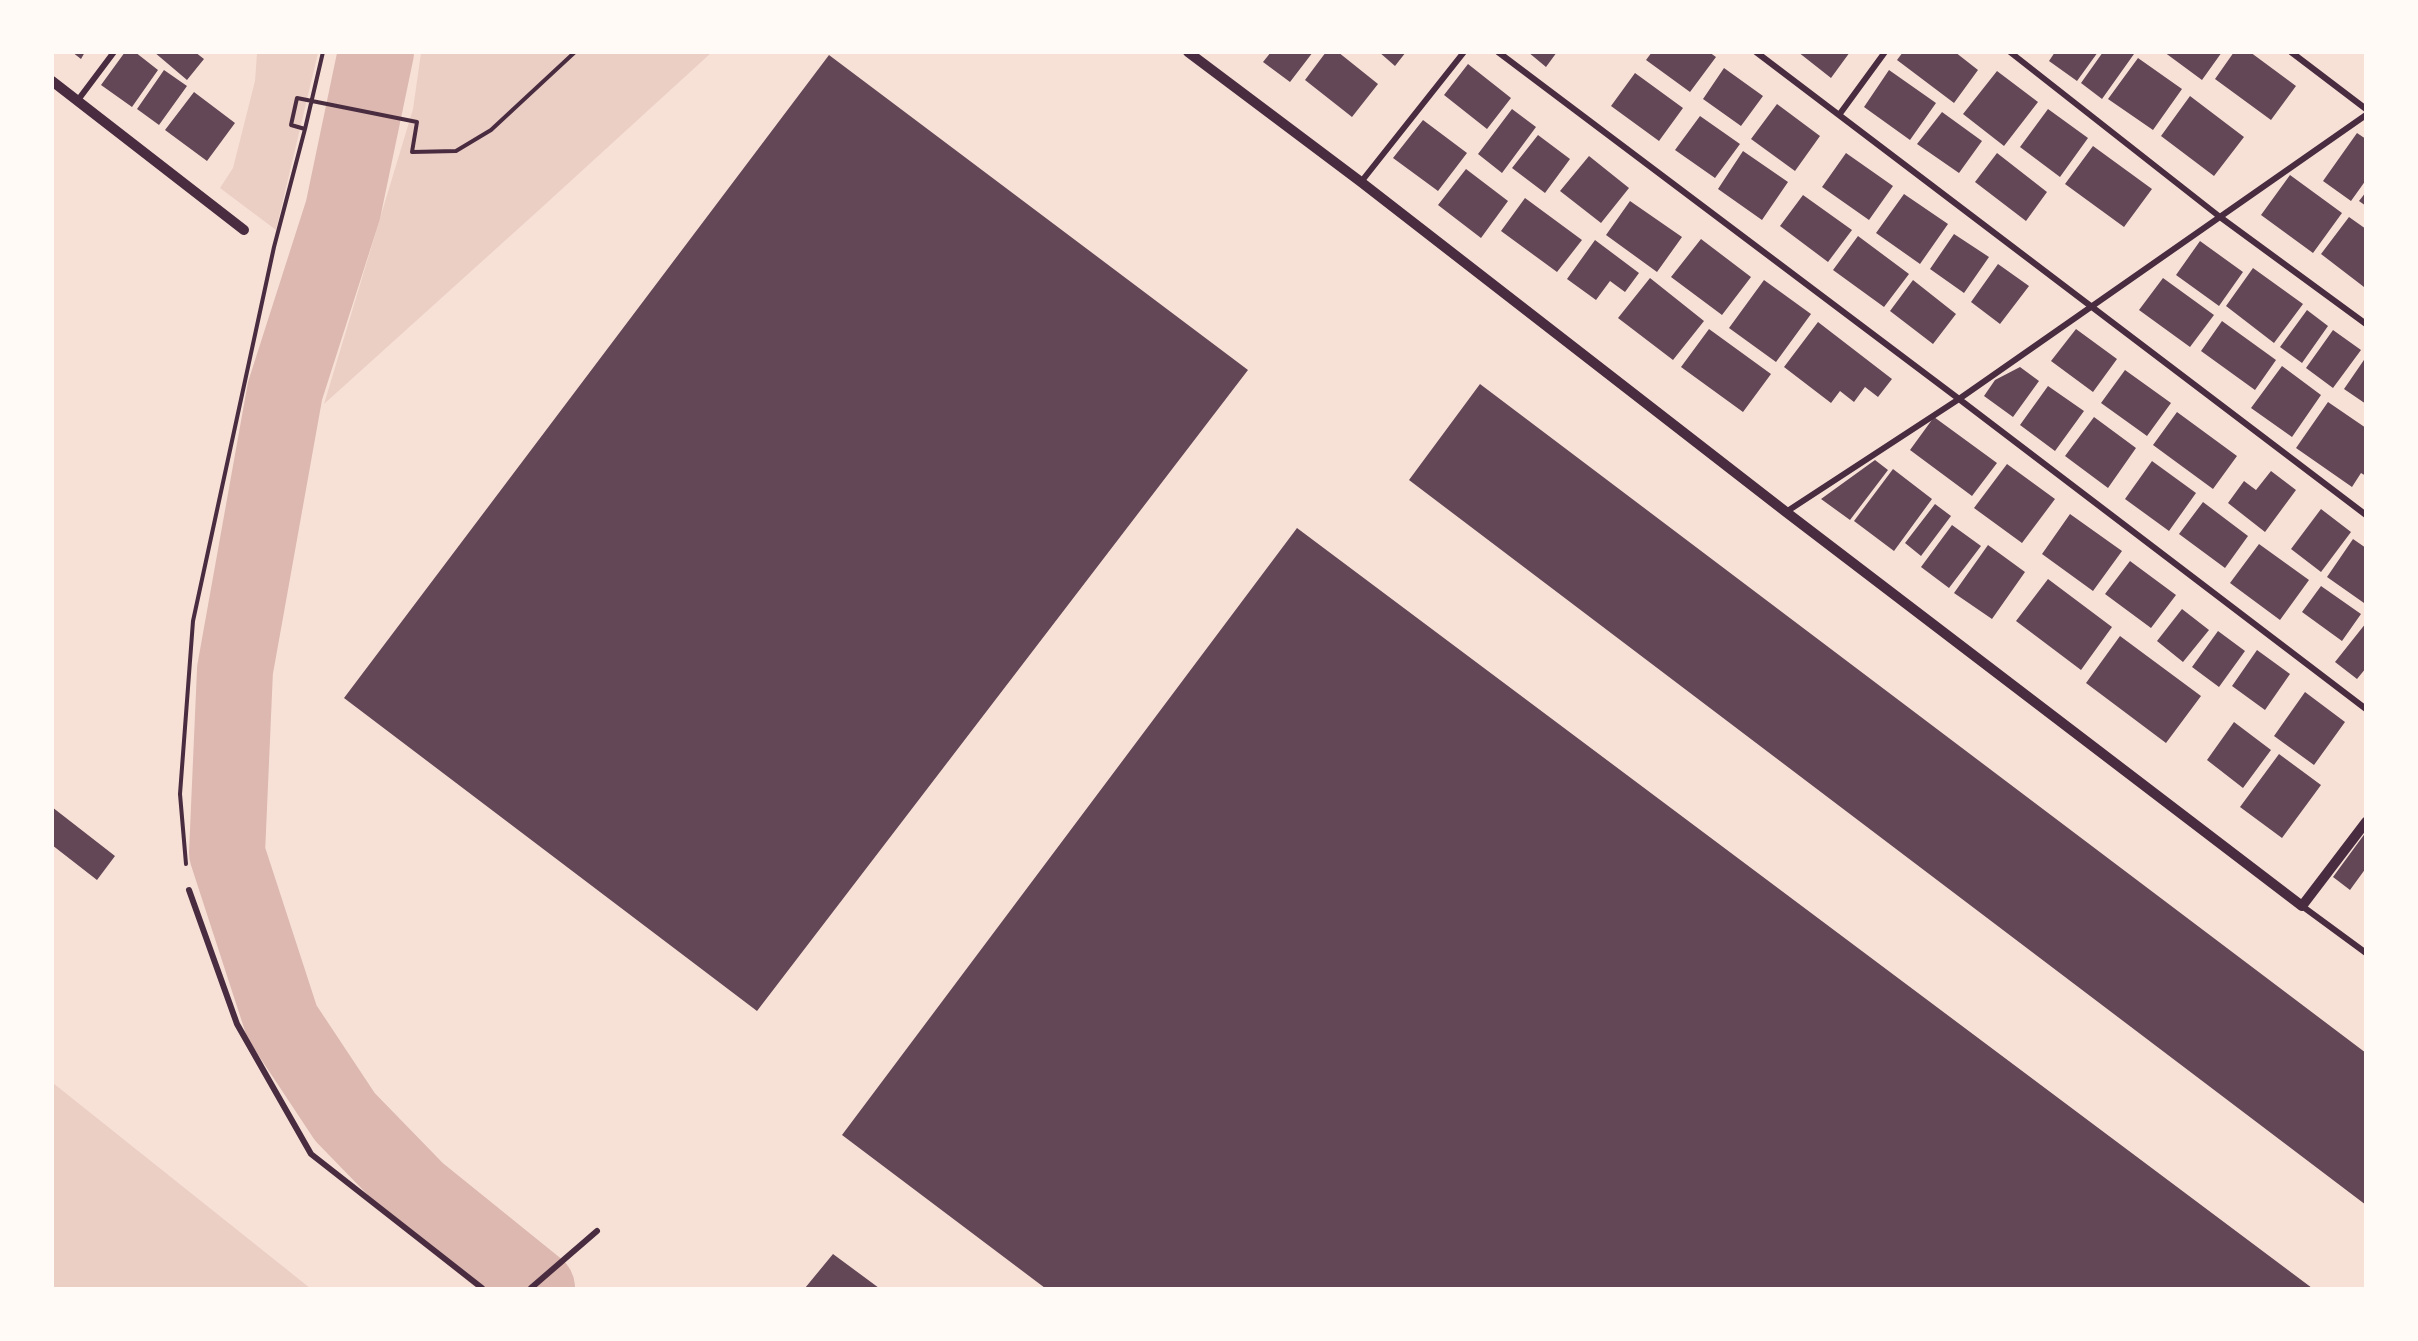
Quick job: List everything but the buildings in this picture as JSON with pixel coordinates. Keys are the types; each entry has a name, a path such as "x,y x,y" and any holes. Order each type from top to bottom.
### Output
{"street":[{"path":"78,100 114,52"},
{"path":"1188,52 1361,182 1786,512 2366,953"},
{"path":"1361,182 1464,52"},
{"path":"1498,52 2366,709"},
{"path":"1756,52 2366,515"},
{"path":"1839,115 1885,52"},
{"path":"2010,52 2220,217 2366,324"},
{"path":"2291,52 2366,109"},
{"path":"52,81 244,230"},
{"path":"1786,512 1959,399 2366,116"},
{"path":"2302,906 2366,822"},
{"path":"189,890 237,1024 311,1154 482,1288"},
{"path":"531,1288 597,1231"}],"path":[{"path":"189,890 180,794 193,621 274,247 305,129 322,52"},
{"path":"305,129 291,125 297,98 417,122 412,152 456,151 491,130 574,52"}],"shaded area":[{"path":"257,53 318,53 276,230 220,188 233,168 255,81"},
{"path":"421,53 711,53 324,404 413,109"},
{"path":"53,1083 310,1288 53,1288"}],"waterway":[{"path":"376,52 343,210 285,391 235,670 227,853 282,1022 345,1117 417,1191 537,1288"}]}
